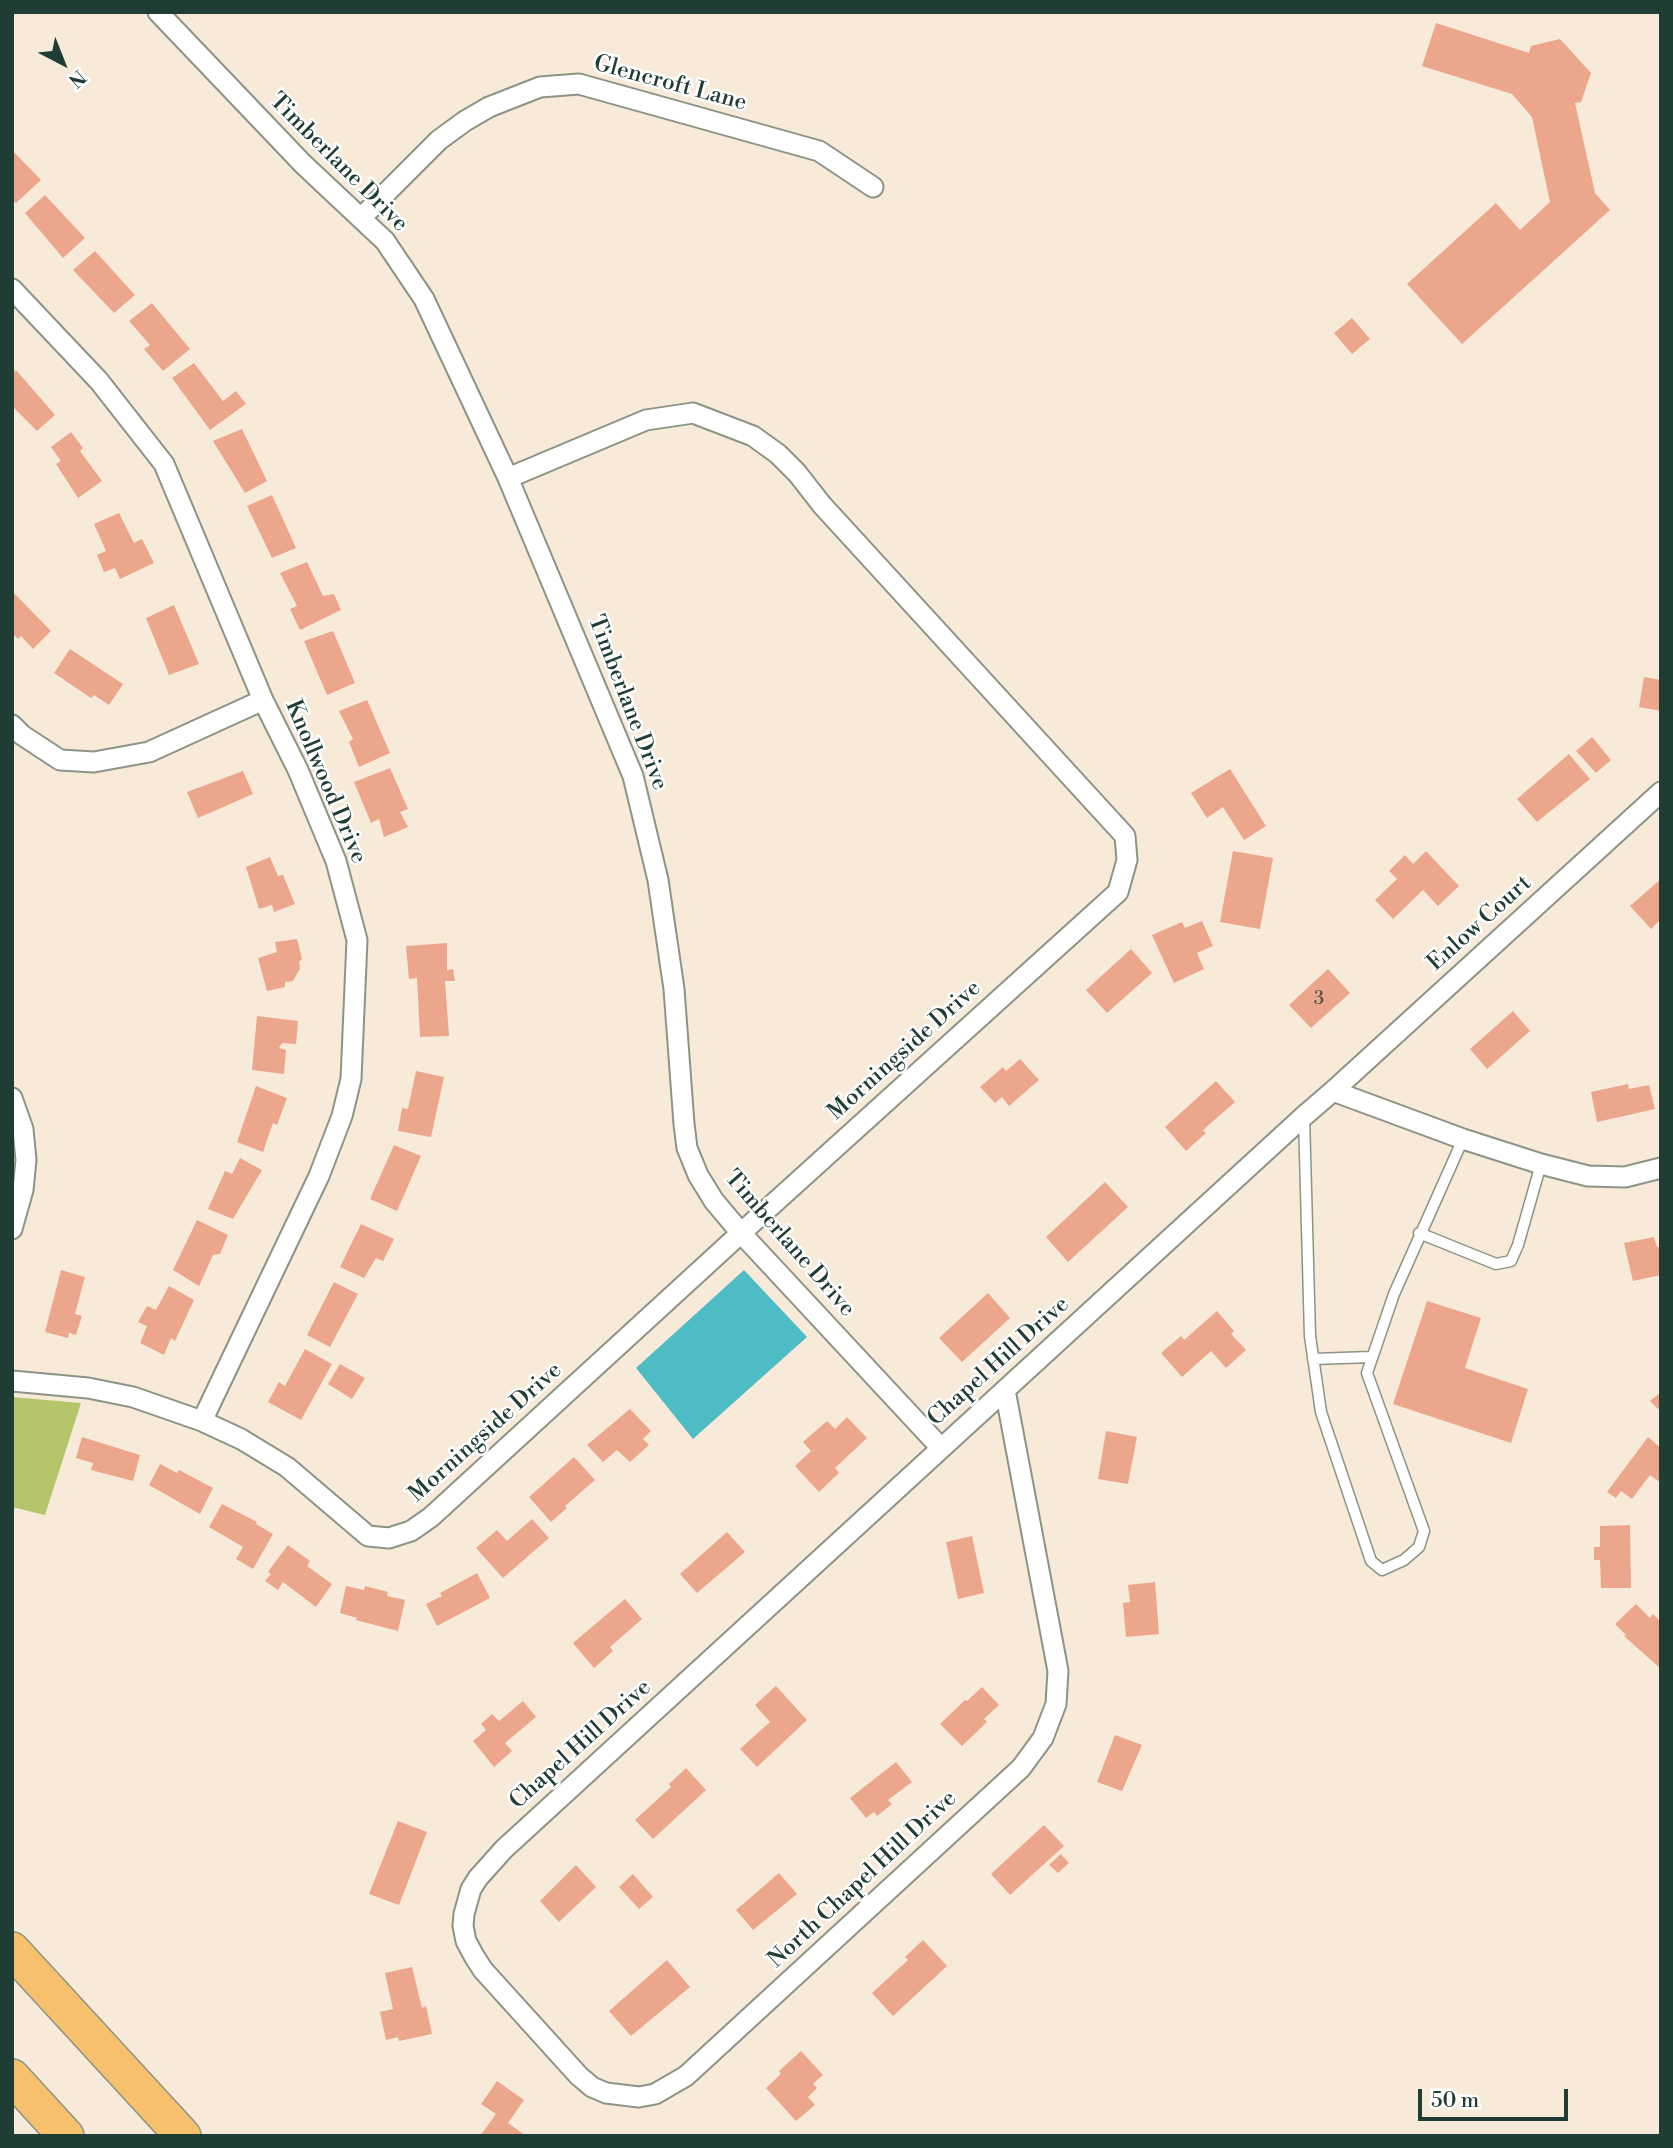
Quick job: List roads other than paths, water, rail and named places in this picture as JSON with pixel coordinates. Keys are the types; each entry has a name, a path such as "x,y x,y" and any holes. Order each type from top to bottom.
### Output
{"highway":[{"path":"12,1950 184,2136"},
{"path":"12,2077 66,2136"}],"street":[{"name":"Timberlane Drive","path":"158,12 303,164 386,241 424,299 508,478 633,776 658,880 674,989 687,1148 698,1175 714,1201 741,1233 941,1448"},
{"name":"Glencroft Lane","path":"361,218 439,139 465,121 489,107 540,87 579,84 818,151 873,187"},
{"name":"Knollwood Drive","path":"12,289 99,381 164,464 263,700 298,770 336,861 357,940 351,1079 342,1116 319,1175 202,1421"},
{"name":"Morningside Drive","path":"12,1381 88,1388 133,1397 202,1421 241,1439 287,1468 368,1536 400,1536 431,1517 1118,892 1127,860 1125,836 822,505 797,473 778,454 752,436 693,413 646,420 508,478"},
{"path":"12,725 22,735 60,760 94,762 149,752 263,700"},
{"name":"Enlow Court","path":"1333,1091 1661,792"},
{"path":"1333,1091 1463,1139 1541,1164 1605,1178 1625,1177 1661,1168"},
{"name":"Chapel Hill Drive","path":"464,1914 471,1889 497,1856 1333,1091"},
{"path":"12,1098 23,1129 26,1160 23,1190 12,1229"},
{"name":"North Chapel Hill Drive","path":"464,1914 463,1926 467,1941 483,1970 579,2076 592,2087 606,2093 639,2097 655,2094 686,2076 1021,1768 1033,1754 1050,1722 1058,1689 1058,1671 1005,1391"}],"lane":[{"path":"1304,1116 1310,1336 1313,1359 1325,1424 1371,1561 1382,1570 1404,1560 1419,1547 1424,1531 1367,1373 1419,1233 1463,1139"},
{"path":"1419,1233 1496,1264 1511,1261 1541,1164"},
{"path":"1313,1359 1371,1357"}],"water":[{"path":"744,1270 807,1337 693,1439 636,1368"}]}
